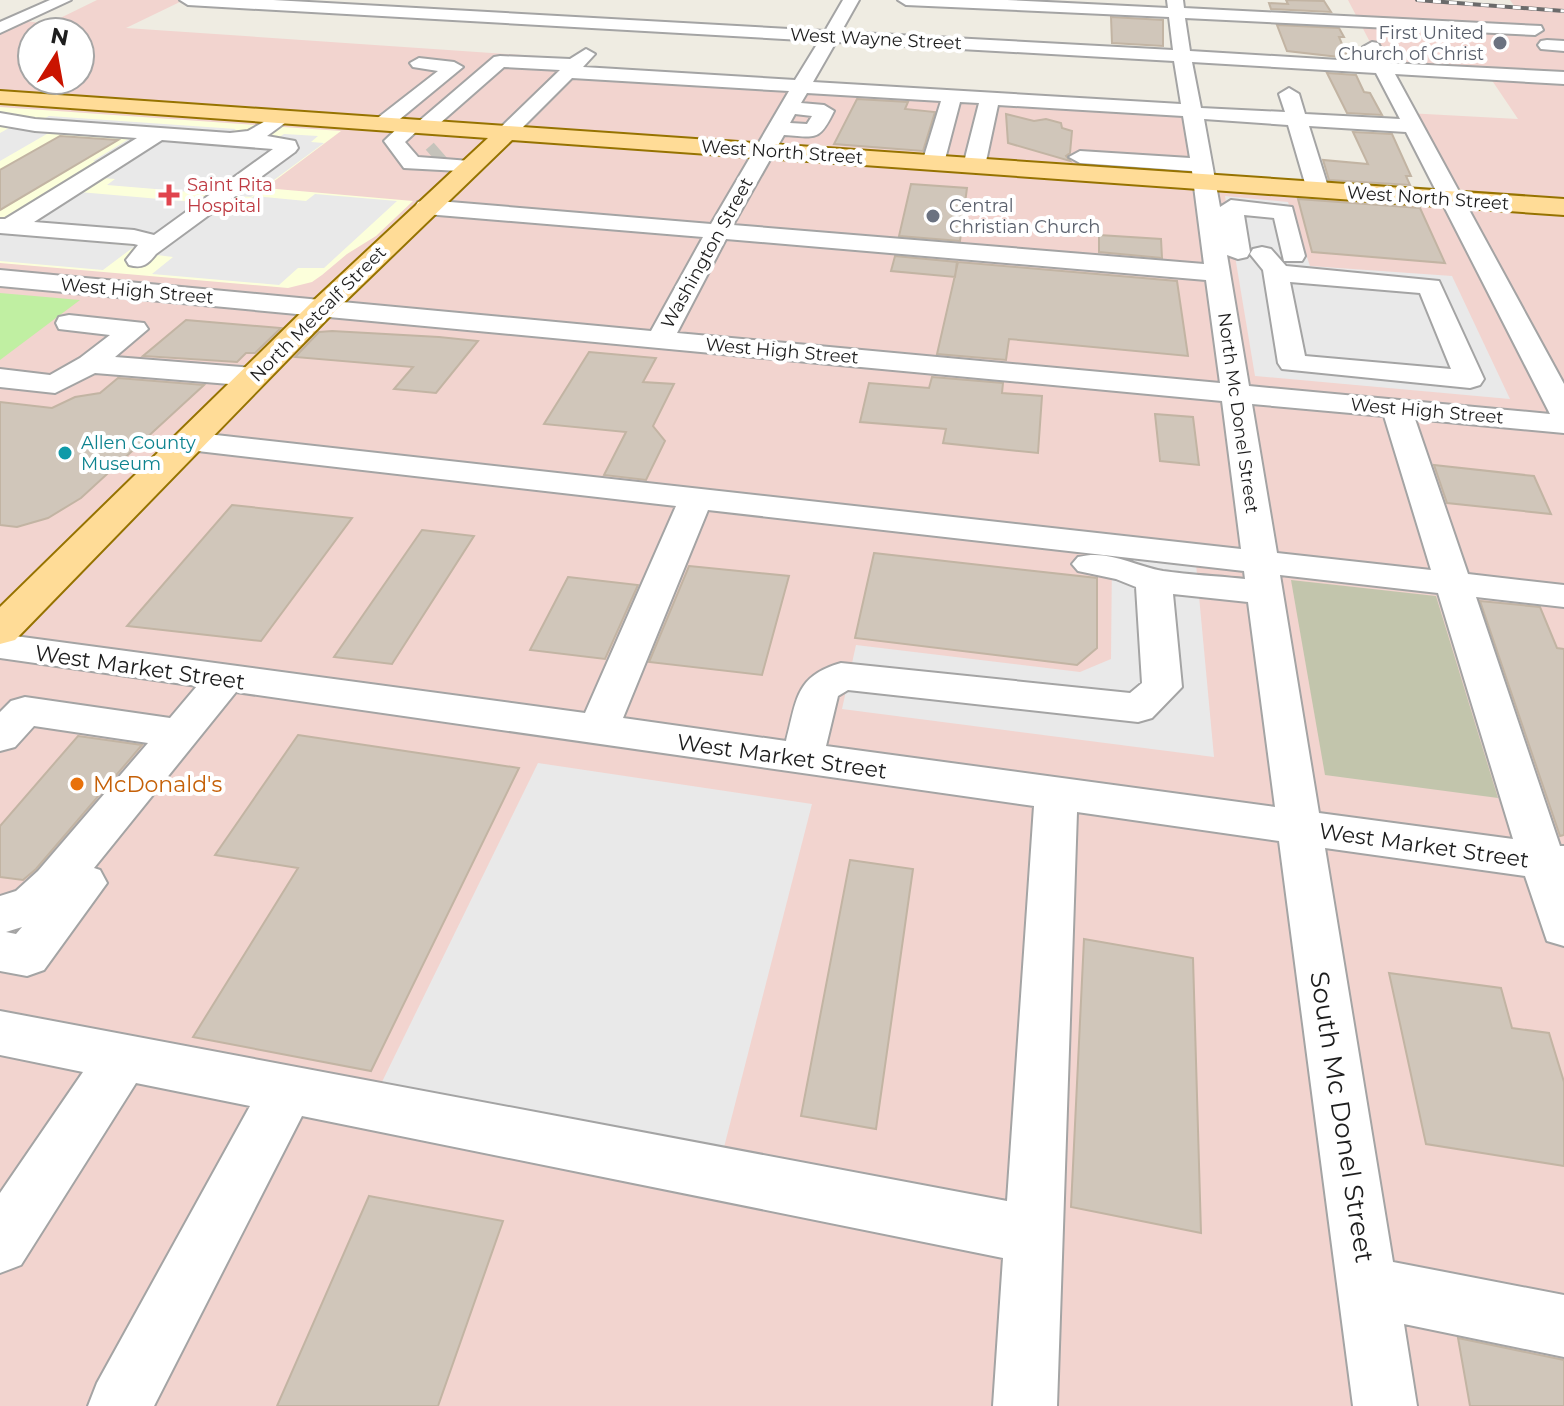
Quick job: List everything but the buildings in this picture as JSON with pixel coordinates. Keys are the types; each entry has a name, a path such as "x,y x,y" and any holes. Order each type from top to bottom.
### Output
{"main road":[{"name":"West North Street","path":"0,97 283,117 403,132 459,148 763,151 974,166 1202,164 1318,190 1564,207"},
{"name":"North Metcalf Street","path":"0,631 426,207 459,148"}],"street":[{"path":"0,28 63,0"},
{"name":"West Wayne Street","path":"188,0 1182,56 1273,39 1383,67 1564,78"},
{"name":"Washington Street","path":"660,340 718,231 851,0"},
{"path":"906,0 1176,6 1273,39 1354,12 1551,19"},
{"name":"North Mc Donel Street","path":"1176,6 1202,164 1250,267 1235,393 1298,827"},
{"name":"North Metcalf Street","path":"459,148 569,72 631,8"},
{"path":"1354,12 1564,412"},
{"path":"1526,19 1555,45 1564,67"},
{"path":"1273,39 1318,190"},
{"path":"403,132 445,109 500,61 569,72 990,99 1081,115 1194,112 1414,126"},
{"path":"403,132 454,67 419,63"},
{"path":"777,128 812,134 836,89"},
{"path":"933,163 952,97"},
{"path":"974,166 990,99"},
{"path":"788,108 824,111"},
{"path":"403,132 412,163 459,148 445,109"},
{"path":"230,139 253,136 283,117"},
{"path":"0,119 36,125 288,145 273,160 102,288"},
{"path":"9,140 36,125"},
{"path":"4,226 158,134"},
{"path":"1079,165 1080,137 1202,164"},
{"path":"426,207 718,231 1250,267 1445,275 1491,273"},
{"path":"4,226 149,239 154,242 152,248"},
{"path":"1250,267 1292,363 1470,379 1445,275"},
{"name":"West High Street","path":"0,278 1564,424"},
{"path":"0,378 55,384 90,364 134,329 69,323"},
{"path":"90,364 254,377"},
{"path":"1397,409 1454,583 1554,863 1564,927"},
{"path":"189,441 881,519 1262,577"},
{"path":"598,729 696,498"},
{"path":"881,519 879,531 896,540 1124,569 1154,581 1262,577 1454,583 1564,596"},
{"path":"802,759 820,689 841,676 1138,708 1162,687 1154,581"},
{"name":"West Market Street","path":"0,646 74,659 1554,863"},
{"path":"12,724 74,659"},
{"path":"0,915 32,905 54,884 225,679"},
{"path":"12,724 182,734"},
{"path":"0,951 27,956 189,748 182,734"},
{"path":"1025,1406 1056,794"},
{"name":"South Mc Donel Street","path":"1298,827 1385,1406"},
{"path":"0,1033 1034,1235"},
{"path":"0,1244 123,1057"},
{"path":"120,1406 288,1089"},
{"path":"1367,1287 1564,1326"}],"shaded area":[{"path":"97,0 184,0 126,28 581,59 570,70 1194,111 1205,182 1451,199 1407,113 1518,119 1487,73 1383,67 1348,0 1417,0 1515,7 1510,0 1564,0 1564,1406 0,1406 0,28 16,21 16,96 96,96 96,16 64,16"},
{"name":"Saint Rita Hospital","path":"0,107 341,131 265,188 413,201 376,236 312,282 288,288 0,263"},
{"path":"49,116 236,129 218,142 28,127"},
{"path":"9,128 52,131 0,161 0,133"},
{"path":"284,134 318,136 311,142 324,143 251,197 107,185 115,179 102,178 124,164 93,161 132,137 264,147"},
{"path":"79,192 241,206 254,196 306,201 315,194 397,201 324,268 298,268 279,285 152,274 173,257 157,255 181,237 30,223"},
{"path":"1225,196 1288,202 1310,266 1452,276 1510,399 1255,376"},
{"path":"0,234 135,246 103,270 0,261"},
{"path":"1112,557 1196,564 1214,757 842,709 856,645 1080,672 1111,659"},
{"path":"1291,580 1436,596 1498,798 1325,775"},
{"path":"538,763 812,804 722,1155 379,1088"}],"green space":[{"path":"0,293 80,300 0,360"}],"tunnel":[{"path":"433,158 441,151"}],"railway":[{"path":"1417,0 1564,11"}],"place":[{"name":"First United Church of Christ","path":"1500,43"},
{"name":"Saint Rita Hospital","path":"169,195"},
{"name":"Central Christian Church","path":"933,216"},
{"name":"Allen County Museum","path":"65,453"},
{"name":"McDonald's","path":"77,784"}]}
